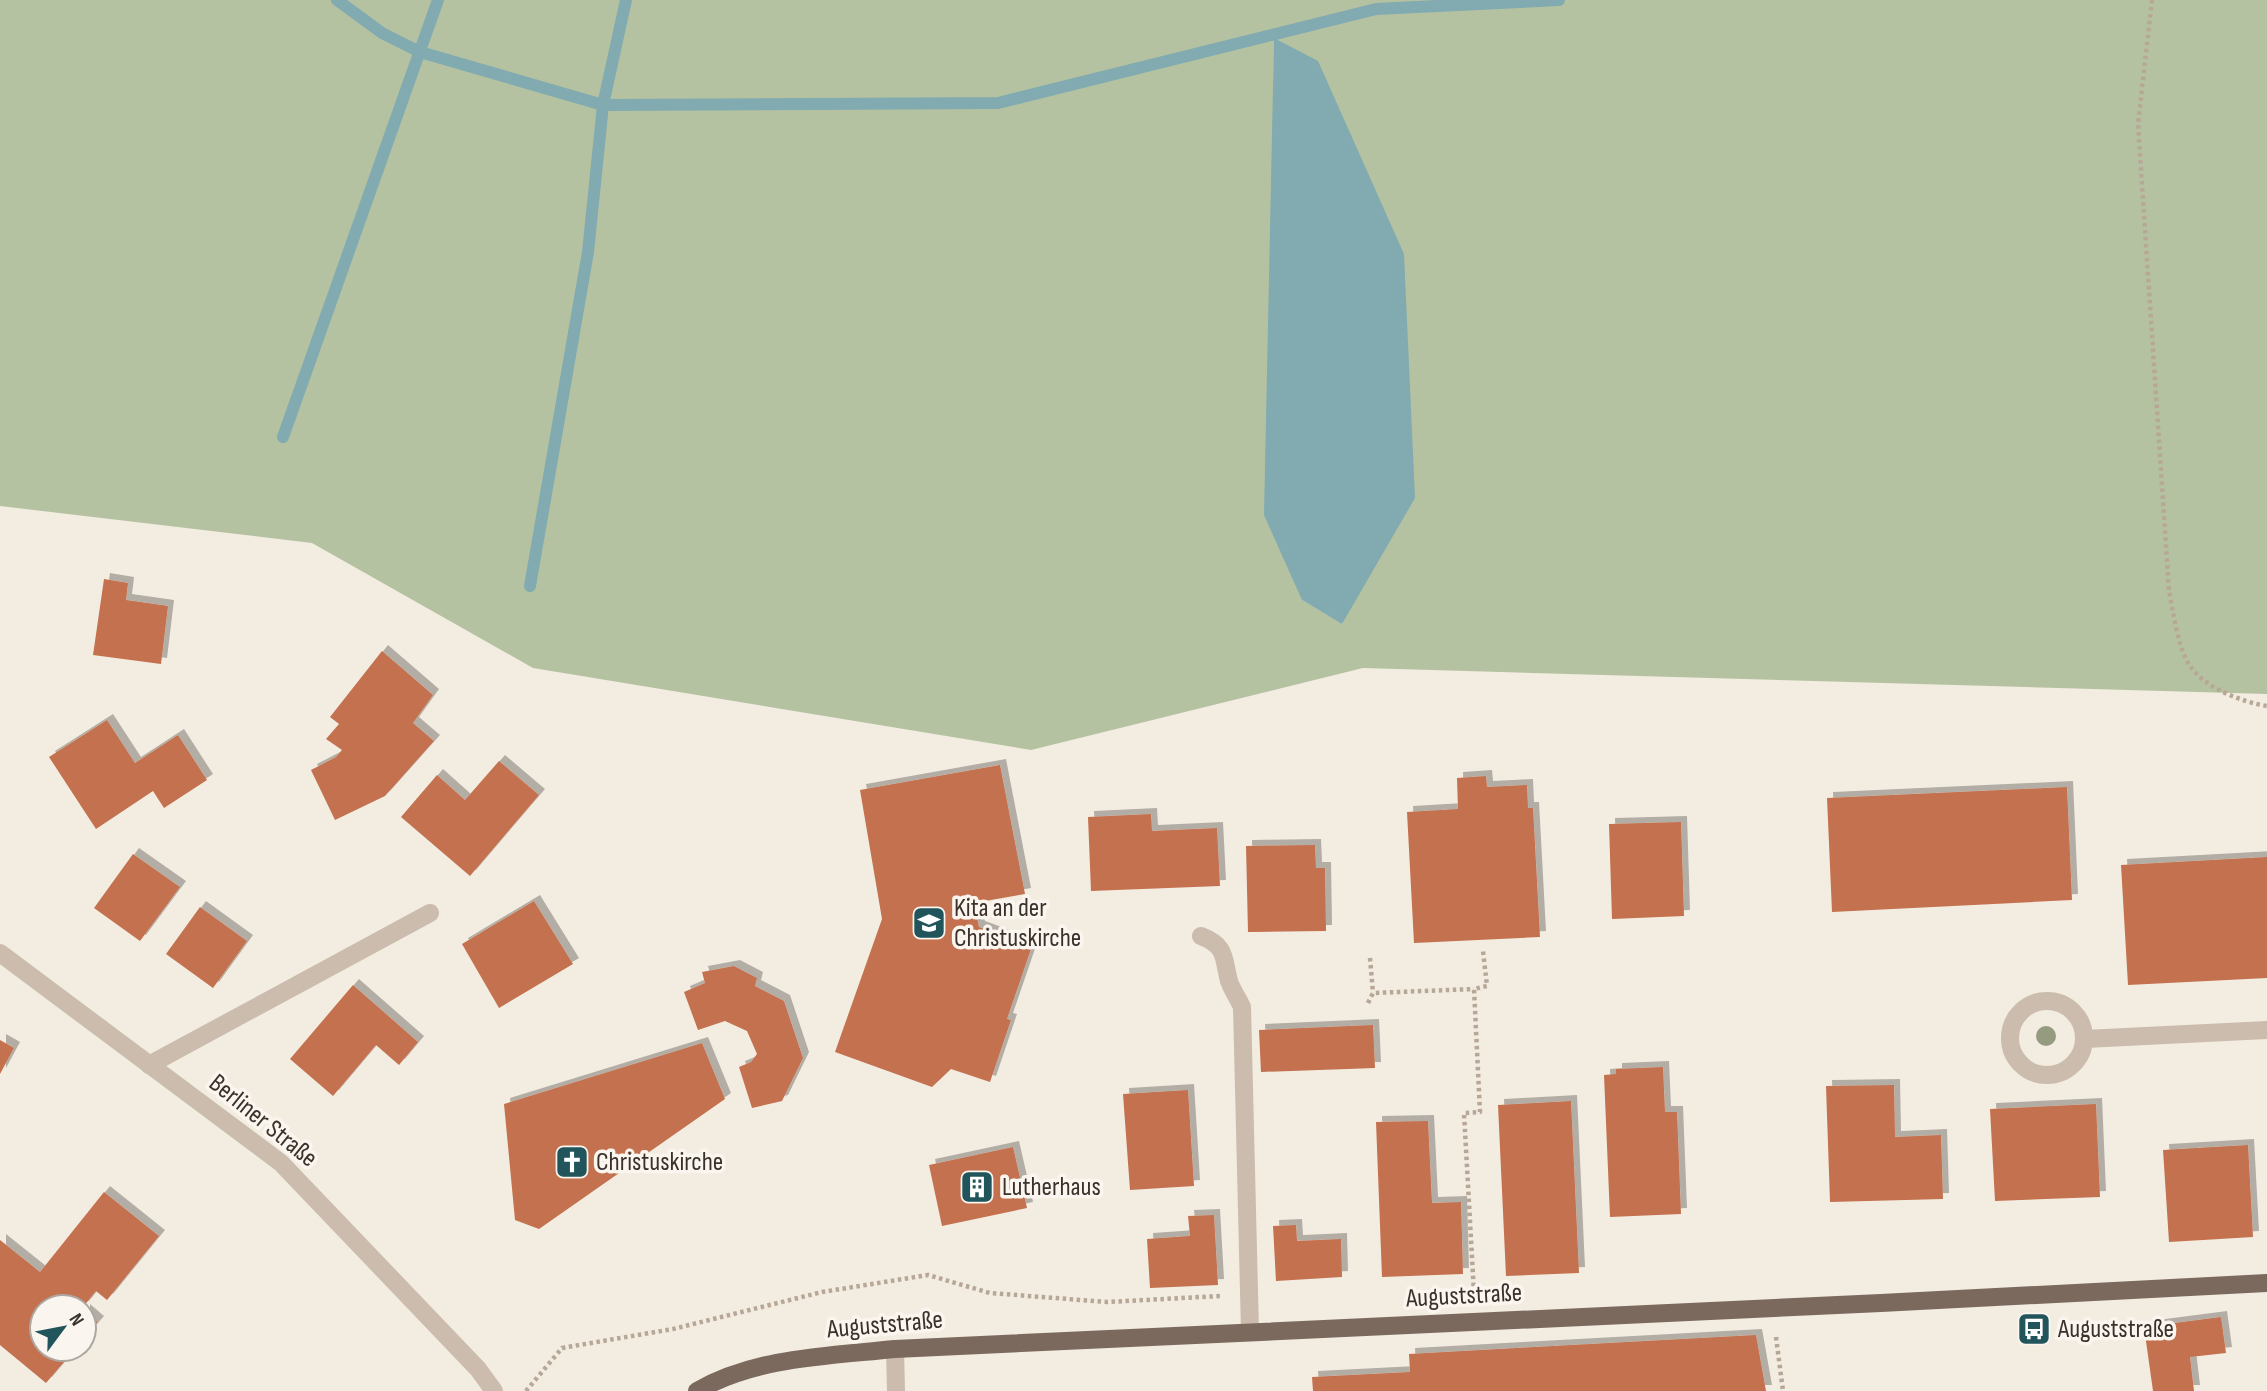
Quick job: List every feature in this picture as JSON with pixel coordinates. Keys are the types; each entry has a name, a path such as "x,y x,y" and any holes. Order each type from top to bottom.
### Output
{"main road":[{"name":"Auguststraße","path":"697,1391 712,1382 783,1361 895,1349 2267,1283"}],"street":[{"path":"149,1065 429,913"},
{"path":"1202,936 1216,942 1225,956 1230,983 1242,1007 1250,1332"},
{"name":"Berliner Straße","path":"0,953 281,1163 478,1369 494,1391"},
{"path":"2053,1000 2069,1007 2081,1021 2085,1039 2081,1056 2068,1070 2051,1076 2033,1073 2018,1063 2010,1046 2011,1028 2019,1012 2035,1002 2053,1000"},
{"path":"2085,1039 2267,1030"},
{"path":"895,1349 896,1391"}],"path":[{"path":"2152,0 2138,124 2169,591 2176,627 2190,666 2214,687 2243,702 2267,706"},
{"path":"1373,993 1474,989 1487,986 1483,951"},
{"path":"1368,1003 1373,993 1370,958"},
{"path":"1474,989 1480,1112 1465,1113 1476,1322"},
{"path":"526,1391 562,1348 673,1329 822,1292 928,1275 990,1293 1107,1302 1249,1295"},
{"path":"1772,1308 1783,1391"}],"green space":[{"path":"0,0 2267,0 2267,694 1363,668 1031,750 533,668 312,543 0,506","holes":["1274,39 1343,624 1302,600 1272,233"]}],"water":[{"path":"1274,38 1318,61 1404,254 1415,498 1342,624 1302,600 1264,515"}],"building":[{"path":"104,579 128,583 126,600 168,606 161,664 93,655"},
{"path":"382,651 433,695 413,723 434,741 385,796 335,820 311,770 336,757 342,750 326,739 339,724 330,717"},
{"path":"107,720 135,763 178,735 207,780 164,808 153,791 96,829 49,757"},
{"path":"499,761 539,795 470,876 401,817 437,775 465,800"},
{"name":"Kita an der Christuskirche","path":"1000,765 1025,894 974,903 979,927 1032,946 1007,1019 1011,1020 990,1082 951,1069 932,1087 835,1052 882,919 860,790"},
{"path":"1486,776 1487,787 1527,785 1528,808 1533,808 1540,937 1414,943 1407,812 1458,809 1457,778"},
{"path":"2067,787 2072,900 1832,912 1827,798"},
{"path":"1151,814 1152,831 1217,828 1220,886 1091,891 1088,817"},
{"path":"1681,822 1684,916 1612,919 1609,824"},
{"path":"1315,845 1316,868 1325,868 1326,931 1248,932 1246,846"},
{"path":"133,854 180,887 140,941 94,908"},
{"path":"2267,857 2267,978 2128,985 2121,865"},
{"path":"534,901 573,964 499,1008 462,944"},
{"path":"200,907 247,941 213,988 166,954"},
{"path":"734,966 757,978 755,986 784,1001 803,1058 782,1101 752,1108 739,1067 751,1062 757,1054 747,1031 725,1021 698,1030 684,992 705,983 702,972"},
{"path":"353,985 418,1042 399,1065 376,1045 333,1096 290,1059"},
{"path":"1373,1025 1375,1068 1261,1072 1259,1030"},
{"path":"0,1040 14,1048 0,1074"},
{"name":"Christuskirche","path":"702,1043 725,1099 539,1229 515,1220 504,1104"},
{"path":"1663,1067 1665,1112 1677,1112 1681,1214 1610,1217 1604,1075 1616,1074 1616,1069"},
{"path":"1894,1085 1895,1137 1941,1135 1943,1199 1830,1202 1826,1086"},
{"path":"1188,1090 1194,1186 1130,1190 1123,1094"},
{"path":"1571,1101 1579,1273 1506,1276 1498,1105"},
{"path":"2096,1104 2100,1197 1995,1201 1990,1109"},
{"path":"1428,1121 1432,1203 1461,1202 1463,1274 1382,1277 1376,1122"},
{"path":"2248,1145 2253,1237 2169,1242 2163,1150"},
{"name":"Lutherhaus","path":"1013,1147 1027,1208 942,1226 929,1165"},
{"path":"104,1192 159,1236 107,1300 96,1291 28,1293 28,1363 63,1363 46,1383 0,1345 0,1240 40,1272"},
{"path":"1214,1215 1218,1285 1150,1288 1147,1239 1190,1236 1188,1216"},
{"path":"1296,1225 1297,1241 1341,1239 1342,1277 1276,1281 1273,1226"},
{"path":"2221,1317 2226,1353 2190,1357 2194,1391 2153,1391 2144,1327"},
{"path":"1756,1335 1766,1391 1313,1391 1312,1377 1410,1372 1409,1354"}],"waterway":[{"path":"337,0 382,33 420,52 603,105 998,103 1376,9 1559,0"},
{"path":"283,437 438,0"},
{"path":"530,586 588,252 603,105 626,0"}],"place":[{"name":"Kita an der Christuskirche","path":"929,923"},
{"name":"Christuskirche","path":"572,1162"},
{"name":"Lutherhaus","path":"977,1187"},
{"name":"Auguststraße","path":"2034,1329"}]}
